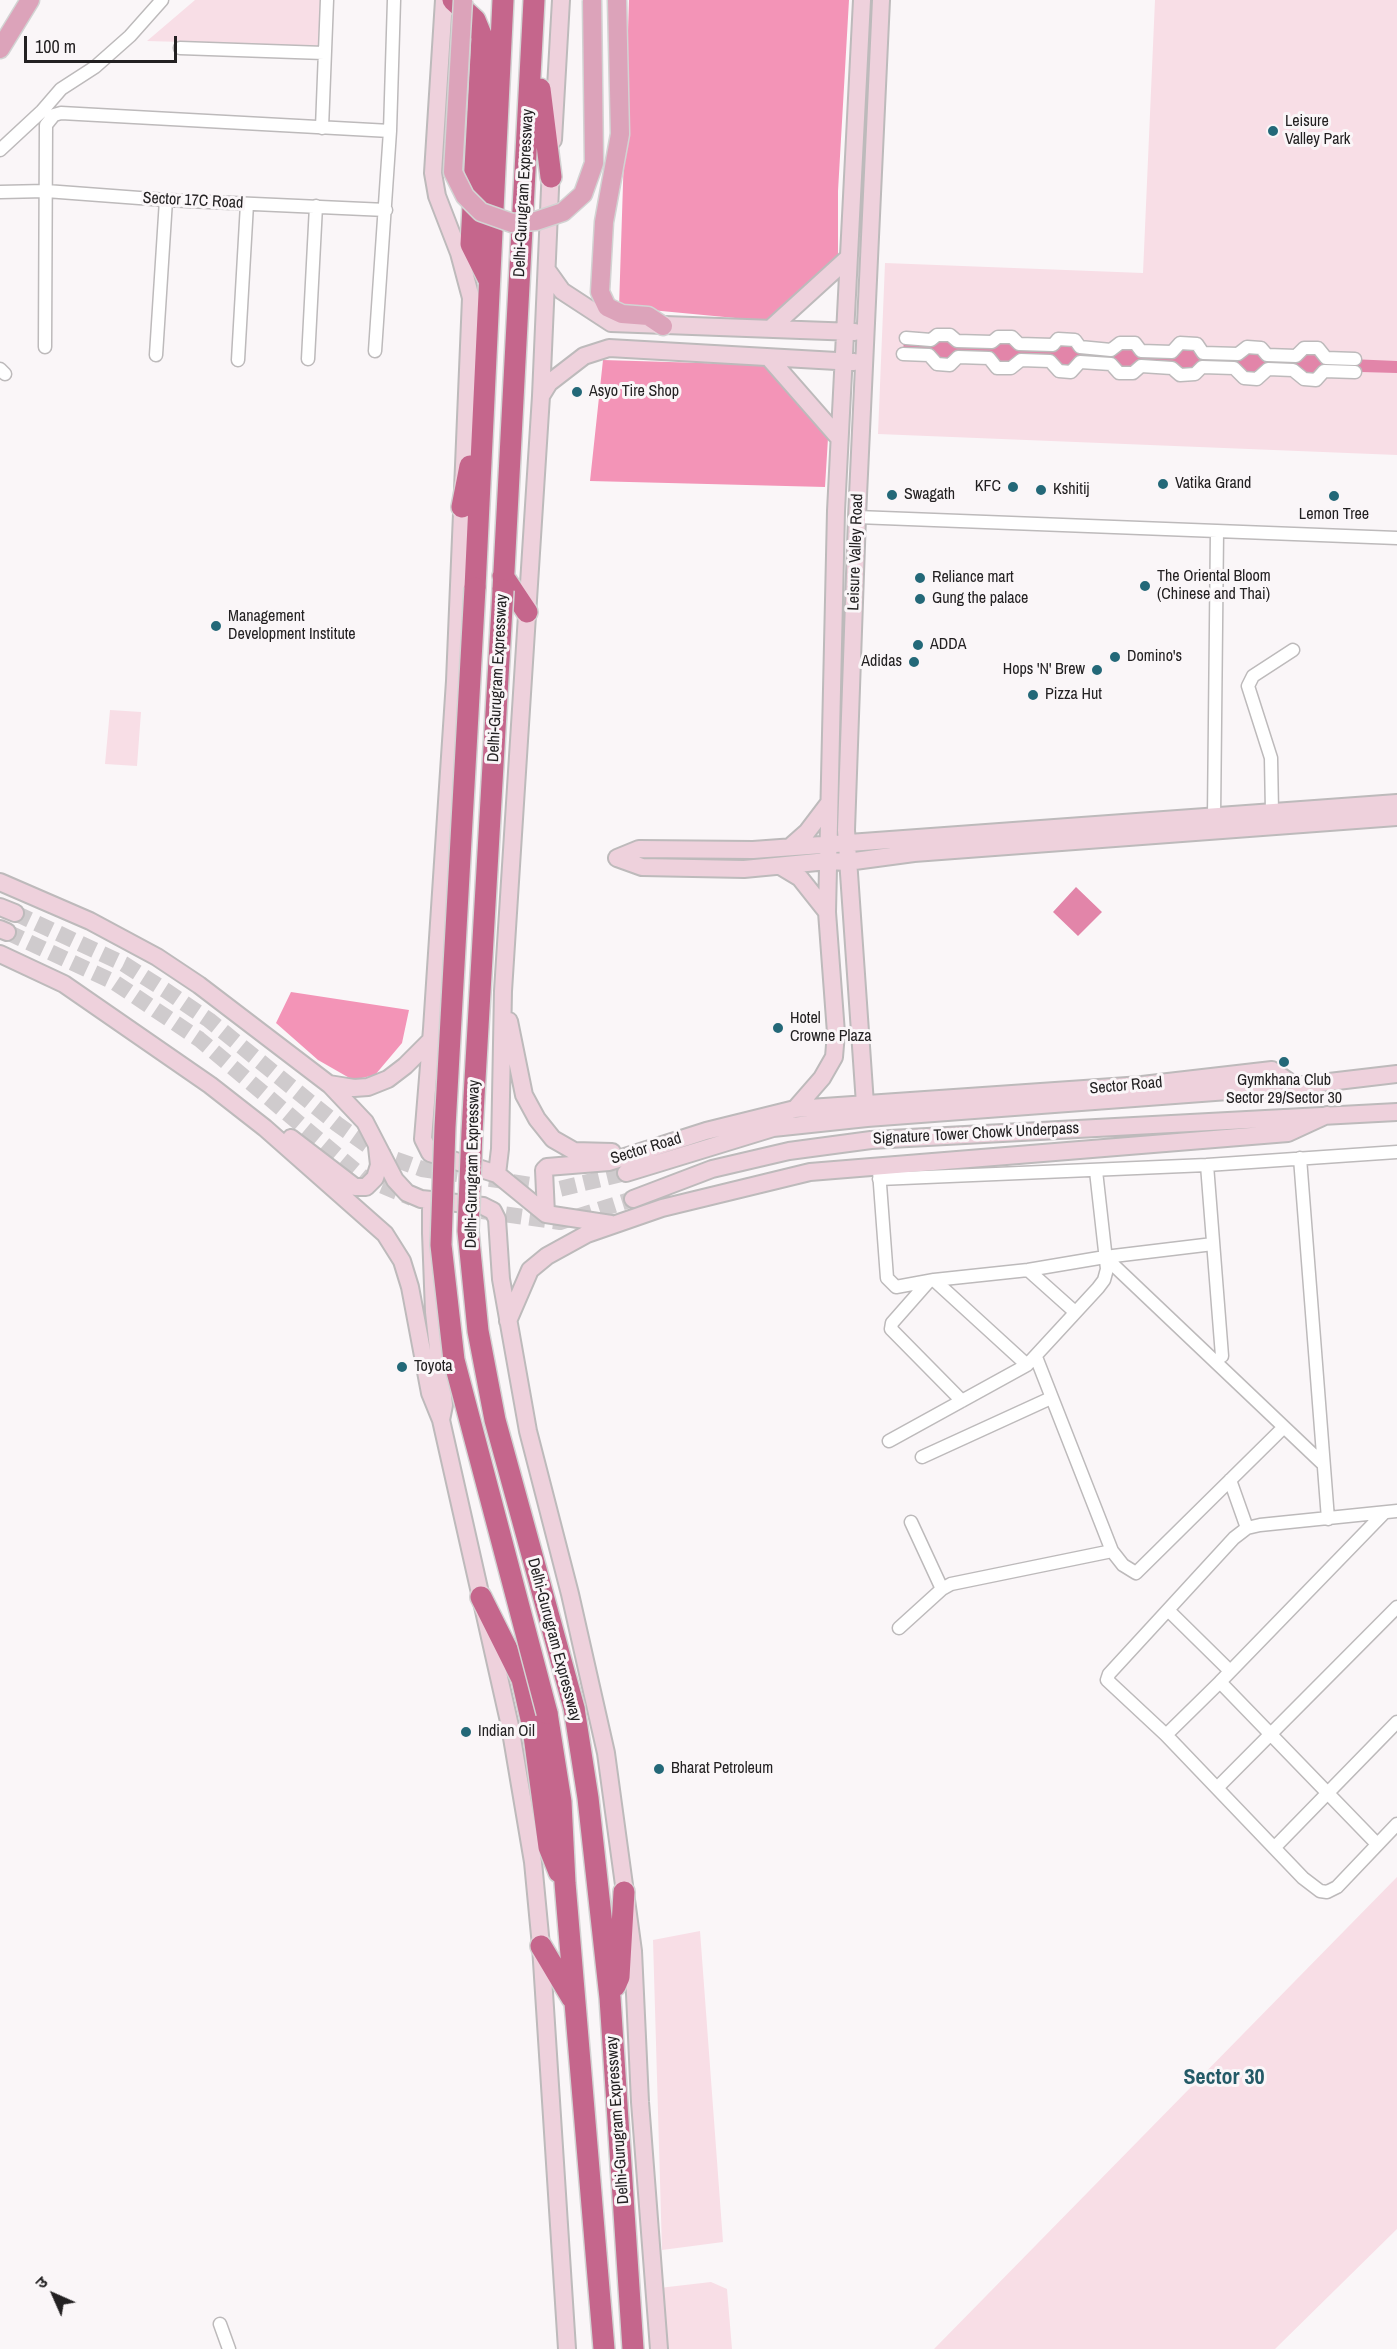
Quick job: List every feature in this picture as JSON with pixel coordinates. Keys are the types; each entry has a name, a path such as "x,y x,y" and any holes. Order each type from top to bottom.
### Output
{"highway":[{"path":"453,0 475,20 482,37 471,244 489,280"},
{"name":"Delhi-Gurugram Expressway","path":"503,0 475,588 445,1114 441,1245 454,1360 547,1713 561,1802 565,1883 604,2349"},
{"name":"Delhi-Gurugram Expressway","path":"534,0 472,1120 468,1231 478,1331 495,1420 574,1708 588,1798 610,1998 633,2349"},
{"path":"533,35 551,177"},
{"path":"462,507 484,396"},
{"path":"503,583 527,612"},
{"path":"481,1597 522,1679 533,1728 549,1847 565,1883"},
{"path":"610,1998 620,1977 624,1892"},
{"path":"541,1946 575,2003"}],"main road":[{"path":"0,31 19,0"},
{"path":"0,49 30,0"},
{"path":"463,0 453,172 465,196 482,213 512,223 536,221 563,212 583,194 594,163 592,0"},
{"path":"617,0 620,134 604,222 600,292 607,307 622,314 648,316 663,326"}],"street":[{"path":"0,150 42,111 61,89 95,67 130,36 162,0"},
{"path":"322,128 327,0"},
{"path":"375,351 386,210 394,0"},
{"path":"444,0 433,173 437,196 459,253 471,298 454,681 424,1145 430,1153 496,1174 546,1214 611,1225"},
{"path":"496,1174 500,1149 503,991 541,396 561,0"},
{"name":"Leisure Valley Road","path":"795,1109 822,1078 834,1057 836,1033 827,912 829,802 839,438 862,0"},
{"name":"Leisure Valley Road","path":"865,1104 846,843 857,517 881,0"},
{"path":"180,48 324,53"},
{"path":"45,347 46,125 54,115 61,113 390,131"},
{"name":"Sector 17C Road","path":"0,192 46,191 166,200 386,210"},
{"path":"156,355 166,200"},
{"path":"238,360 247,204"},
{"path":"308,359 316,206"},
{"path":"770,329 848,258"},
{"path":"548,270 562,291 603,319 625,325 866,333"},
{"path":"797,359 801,330"},
{"path":"903,354 929,355 937,364 950,365 958,357 989,358 997,368 1011,368 1021,360 1050,361 1059,371 1071,372 1080,362 1111,364 1119,374 1133,374 1141,366 1172,368 1180,375 1195,374 1202,367 1234,368 1244,378 1257,379 1268,369 1293,370 1304,380 1316,380 1324,371 1326,358 1318,348 1304,348 1296,356 1267,355 1261,348 1246,347 1238,354 1203,353 1197,344 1189,343 1180,343 1172,352 1141,351 1135,343 1120,343 1111,350 1080,347 1076,340 1058,339 1053,345 1019,344 1012,337 998,338 992,342 957,341 950,335 937,335 931,340 906,339"},
{"path":"541,396 549,383 584,356 609,348 864,363"},
{"path":"768,358 839,438"},
{"path":"1326,358 1355,358"},
{"path":"1324,371 1354,372"},
{"path":"857,517 1397,538"},
{"path":"505,543 533,525"},
{"path":"1214,817 1217,531"},
{"path":"1272,812 1271,758 1248,686 1253,676 1293,650"},
{"path":"790,847 807,832 829,802"},
{"path":"1397,803 753,850 639,849 617,858 642,867 744,869 828,861 847,862 914,853 1397,817"},
{"path":"780,866 800,878 827,912"},
{"path":"0,882 90,921 157,957 199,985 328,1083 366,1122 395,1180 407,1193 421,1199 483,1206 493,1211 497,1220 501,1279 528,1431 570,1594 606,1753 633,1951 640,2102 659,2349"},
{"path":"0,954 64,984 210,1085 265,1128 385,1234 402,1261 410,1287 430,1393 441,1420 510,1726 533,1862 541,1946 567,2349"},
{"path":"503,991 524,1095 537,1119 553,1139 574,1151 635,1153"},
{"path":"328,1083 354,1088 368,1087 388,1079 431,1040"},
{"name":"Sector Road","path":"546,1214 544,1170 547,1167 609,1162 706,1131 795,1109 1142,1085 1272,1070 1295,1086"},
{"path":"1295,1086 1397,1074"},
{"name":"Signature Tower Chowk Underpass","path":"626,1173 773,1128 867,1118 1295,1086"},
{"path":"879,1173 1288,1133 1327,1114 1397,1112"},
{"name":"Signature Tower Chowk Underpass","path":"633,1199 712,1169 789,1151 871,1140 1327,1114"},
{"path":"265,1128 291,1138 355,1187 366,1187 375,1178 378,1165 377,1142"},
{"path":"508,1321 513,1314 530,1270 547,1256 569,1243 611,1225 662,1208 810,1172 1096,1171 1397,1152"},
{"path":"1300,1158 1328,1519"},
{"path":"1207,1165 1222,1356"},
{"path":"889,1441 1031,1361 1104,1280 1107,1269 1096,1171"},
{"path":"879,1173 887,1278 896,1287 1213,1244"},
{"path":"431,1200 430,1233 434,1311 444,1405 441,1420"},
{"path":"1105,1257 1323,1464"},
{"path":"1028,1270 1075,1312"},
{"path":"932,1281 1031,1361 1051,1398 1112,1551 1123,1565 1136,1573 1284,1427"},
{"path":"932,1281 892,1323 891,1329 962,1401"},
{"path":"922,1457 1051,1398"},
{"path":"1230,1480 1247,1528"},
{"path":"1397,1511 1247,1528 1234,1538 1169,1611 1108,1674 1107,1680 1166,1735 1303,1878 1320,1891 1327,1892 1337,1887 1397,1824"},
{"path":"1166,1735 1384,1513"},
{"path":"912,1522 942,1589"},
{"path":"899,1628 942,1589 962,1581 1112,1551"},
{"path":"1217,1788 1397,1607"},
{"path":"1169,1611 1230,1671"},
{"path":"1220,1682 1377,1844"},
{"path":"1274,1848 1397,1722"},
{"path":"220,2324 229,2349"}],"shaded area":[{"path":"195,0 326,0 323,46 147,41"},
{"path":"629,0 849,0 838,191 838,256 767,321 619,307"},
{"name":"Leisure Valley Park","path":"1155,0 1397,0 1397,455 878,434 885,263 1143,273"},
{"path":"998,337 1019,344 1058,339 1081,347 1120,343 1172,352 1180,343 1203,353 1247,347 1267,355 1304,348 1326,358 1397,361 1397,373 1325,371 1316,380 1268,369 1257,379 1233,368 1195,374 1172,368 1133,373 1111,364 1080,362 1071,372 1050,361 1011,368 989,358 958,357 950,365 903,353 904,339"},
{"path":"603,360 767,365 828,438 825,487 590,481"},
{"path":"110,710 141,712 137,766 105,764"},
{"path":"1076,887 1102,912 1078,936 1053,912"},
{"path":"291,992 409,1010 402,1043 375,1075 353,1080 318,1060 276,1023"},
{"path":"1397,1877 1397,2229 1275,2349 934,2349"},
{"path":"700,1931 723,2242 662,2250 653,1940"},
{"path":"711,2282 727,2289 732,2349 665,2349 659,2288"}],"tunnel":[{"path":"15,913 124,964 165,990 209,1020 337,1124 378,1153 422,1169 559,1189 626,1173"},
{"path":"7,932 114,982 199,1039 364,1178 412,1198"},
{"path":"482,1211 560,1222 633,1199"}],"place":[{"name":"Leisure Valley Park","path":"1273,131"},
{"name":"Asyo Tire Shop","path":"577,392"},
{"name":"Vatika Grand","path":"1163,484"},
{"name":"KFC","path":"1013,487"},
{"name":"Kshitij","path":"1041,490"},
{"name":"Swagath","path":"892,495"},
{"name":"Lemon Tree","path":"1334,496"},
{"name":"Reliance mart","path":"920,578"},
{"name":"The Oriental Bloom (Chinese and Thai)","path":"1145,586"},
{"name":"Gung the palace","path":"920,599"},
{"name":"Management Development Institute","path":"216,626"},
{"name":"ADDA","path":"918,645"},
{"name":"Domino's","path":"1115,657"},
{"name":"Adidas","path":"914,662"},
{"name":"Hops 'N' Brew","path":"1097,670"},
{"name":"Pizza Hut","path":"1033,695"},
{"name":"Hotel Crowne Plaza","path":"778,1028"},
{"name":"Gymkhana Club Sector 29/Sector 30","path":"1284,1062"},
{"name":"Toyota","path":"402,1367"},
{"name":"Indian Oil","path":"466,1732"},
{"name":"Bharat Petroleum","path":"659,1769"}],"district":[{"name":"Sector 30","path":"1224,2078"}]}
